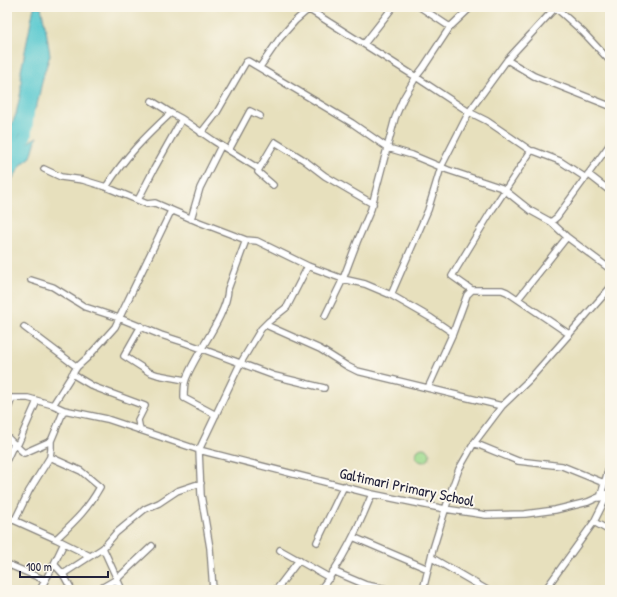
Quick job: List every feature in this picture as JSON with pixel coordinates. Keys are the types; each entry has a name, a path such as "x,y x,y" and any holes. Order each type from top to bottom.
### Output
{"street":[{"path":"364,44 393,7"},
{"path":"420,7 450,26"},
{"path":"326,316 343,279 373,204 395,118 403,99 450,26 471,7"},
{"path":"391,295 428,210 441,167 470,112 507,60 555,7 583,32 610,62"},
{"path":"260,67 280,38 308,8 470,112 487,121 531,152 534,151 560,162 587,176 610,191"},
{"path":"507,60 534,76 610,106"},
{"path":"201,133 216,114 248,61 352,123 388,148 412,155 441,167 502,188 531,211 551,222 567,237 610,269"},
{"path":"152,101 259,169 258,172 274,185"},
{"path":"229,150 250,111 260,116"},
{"path":"106,187 124,160 136,146 171,114"},
{"path":"138,200 182,119"},
{"path":"259,169 275,142 304,160 325,176 373,204"},
{"path":"551,222 557,217 610,144"},
{"path":"191,219 200,188 221,146"},
{"path":"531,152 505,190 452,276 472,290 502,290 518,299 569,334"},
{"path":"44,170 61,177 83,180 106,187 147,204 155,203 171,211 246,240 257,241 308,266 343,279 365,284 391,295 432,318 453,333"},
{"path":"53,405 77,367 115,327 148,262 171,211"},
{"path":"518,299 567,237"},
{"path":"216,415 184,398 185,380 224,306 228,296 228,289 246,240"},
{"path":"214,590 210,548 201,495 199,450 240,364 261,329 286,306 308,266"},
{"path":"31,280 53,287 85,307 119,318 161,335 275,376 324,388"},
{"path":"423,590 459,469 474,443 502,406 529,380 610,288"},
{"path":"428,388 453,333 466,295 472,290"},
{"path":"266,325 320,350 357,371 502,406"},
{"path":"141,326 124,356 149,372 185,380"},
{"path":"24,327 77,367"},
{"path":"72,374 94,387 145,406 138,420 140,430"},
{"path":"7,411 9,398"},
{"name":"Galtimari Primary School","path":"9,398 28,398 53,405 64,410 107,419 199,450 372,494 446,509 486,515 525,514 555,510 588,502 600,498 609,492"},
{"path":"7,459 14,444 18,444 37,401"},
{"path":"15,520 29,491 50,457 51,441 64,410"},
{"path":"7,437 24,452 51,441"},
{"path":"474,443 518,461 562,466 604,483"},
{"path":"50,457 80,471 100,487 93,501 56,539"},
{"path":"600,498 610,464"},
{"path":"63,574 103,548 116,533 145,509 159,503 177,491 201,483"},
{"path":"317,542 344,486"},
{"path":"545,590 594,522 609,492"},
{"path":"320,590 330,578 354,537 372,494"},
{"path":"7,517 90,556"},
{"path":"594,522 610,531"},
{"path":"354,537 428,569"},
{"path":"40,590 64,543"},
{"path":"98,590 117,579 152,546"},
{"path":"103,548 122,590"},
{"path":"280,550 330,578"},
{"path":"432,558 487,590"},
{"path":"276,590 299,560"},
{"path":"7,564 45,580"},
{"path":"54,564 63,574 72,590"},
{"path":"333,571 366,585 392,590"}],"green space":[{"path":"423,448 428,450 430,455 428,460 423,462 418,460 416,455 418,450"}],"water":[{"path":"34,7 41,7 50,55 43,77 37,105 10,153 37,137 31,157 22,164 7,188 7,136 16,114 21,91 21,71"}],"waterway":[{"path":"7,161 26,136 29,109"}]}
